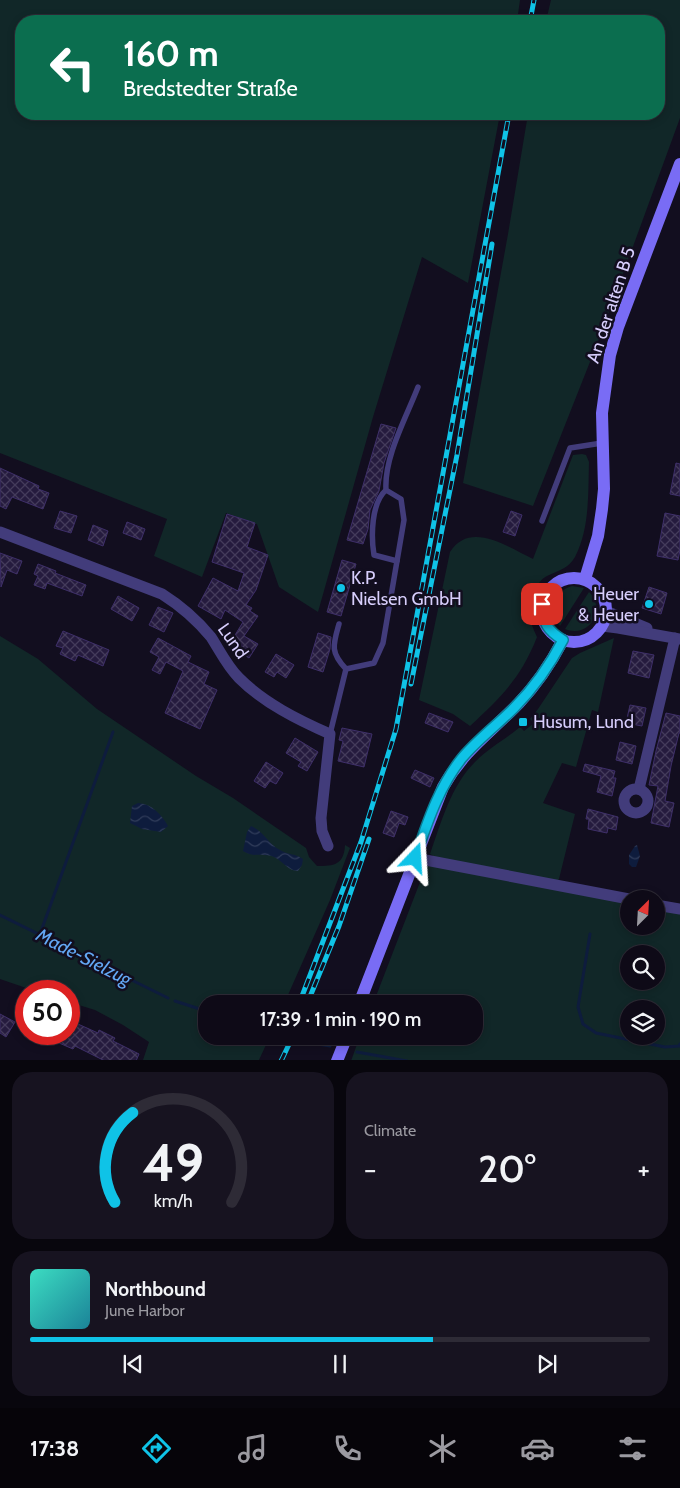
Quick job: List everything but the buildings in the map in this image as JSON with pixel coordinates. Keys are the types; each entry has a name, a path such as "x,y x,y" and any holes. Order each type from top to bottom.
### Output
{"main road":[{"name":"An der alten B 5","path":"585,579 598,536 602,509 604,489 602,443 603,394 614,338 680,164"},
{"path":"573,578 585,579 600,592 605,601 606,611 602,626 594,635 585,640 574,642 563,640 553,634 546,626 542,616 542,604 546,594 553,585 562,580 573,578"},
{"path":"362,995 412,858 437,800 455,767 470,748 529,692 542,675 563,640"},
{"path":"337,1060 343,1045"}],"street":[{"name":"Lund","path":"0,532 162,594 183,608 198,622 238,678 291,716 330,734"},
{"path":"606,611 676,636"},
{"path":"602,626 676,636"},
{"path":"639,789 676,636"},
{"path":"328,846 322,830 321,818 330,734"},
{"path":"412,858 620,897"},
{"path":"665,906 680,909"}],"lane":[{"path":"397,562 374,555 372,548 373,522 378,502 386,490 385,475 418,387"},
{"path":"542,521 570,448 602,443"},
{"path":"346,669 374,663 383,643 404,520 401,499 386,490"},
{"path":"339,624 334,643 334,654 346,669"},
{"path":"330,734 346,669"}],"green space":[{"path":"0,0 520,0 518,15 15,15 15,120 499,120 468,283 422,257 373,417 318,612 279,587 257,524 226,513 202,577 154,556 167,519 0,453"},
{"path":"551,0 680,0 680,118 601,334 533,506 463,483 527,120 665,120 665,15 547,15"},
{"path":"573,455 586,455 589,462 586,522 580,546 569,564 543,579 535,590 530,603 529,614 537,637 517,676 501,696 470,726 453,714 419,700 450,552 458,543 468,538 478,537 501,543 533,559"},
{"path":"572,586 584,588 560,626 553,614 553,603 560,593"},
{"path":"589,592 596,606 596,614 593,621 581,630 565,629"},
{"path":"0,636 38,659 97,709 306,848 309,857 317,866 328,866 337,863 343,857 345,845 350,848 330,900 288,995 198,995 198,1045 266,1045 259,1060 143,1060 149,1042 95,1010 80,1005 80,980 15,980 15,984 0,979"},
{"path":"614,638 598,712 592,710 576,767 562,763 543,803 575,814 559,879 556,882 437,858 430,854 453,793 467,771 481,756 520,727 524,731 534,723 530,719 572,658"},
{"path":"427,864 620,902 620,935 665,935 665,910 680,913 680,1060 351,1060 357,1045 483,1045 483,995 376,995"}],"water":[{"path":"138,803 148,805 156,810 168,826 161,832 142,829 130,823 132,806"},
{"path":"251,826 260,831 272,845 283,852 303,859 298,871 294,871 274,857 243,851 247,832"},
{"path":"637,845 640,856 636,867 632,867 629,864 629,855"}],"waterway":[{"path":"40,934 113,732"},
{"name":"Made-Sielzug","path":"0,915 168,998"},
{"path":"590,934 578,1007 583,1024 596,1033 665,1047 679,1046 680,1044"},
{"name":"Made-Sielzug","path":"175,1001 198,1008"},
{"name":"Made-Sielzug","path":"324,1045 330,1046"},
{"name":"Made-Sielzug","path":"357,1052 401,1060"}],"railway":[{"path":"531,15 534,0"},
{"path":"302,995 361,842 396,729 508,120"},
{"path":"411,684 457,455 492,244"},
{"path":"311,995 339,926 369,839"},
{"path":"281,1060 289,1045"}],"place":[{"name":"K.P. Nielsen GmbH","path":"341,588"},
{"name":"Heuer & Heuer","path":"649,604"},
{"name":"Husum, Lund","path":"523,722"}],"route":[{"path":"415,858 437,800 455,767 470,748 529,692 549,665 563,640 553,634 546,626 542,616 542,604"}]}
